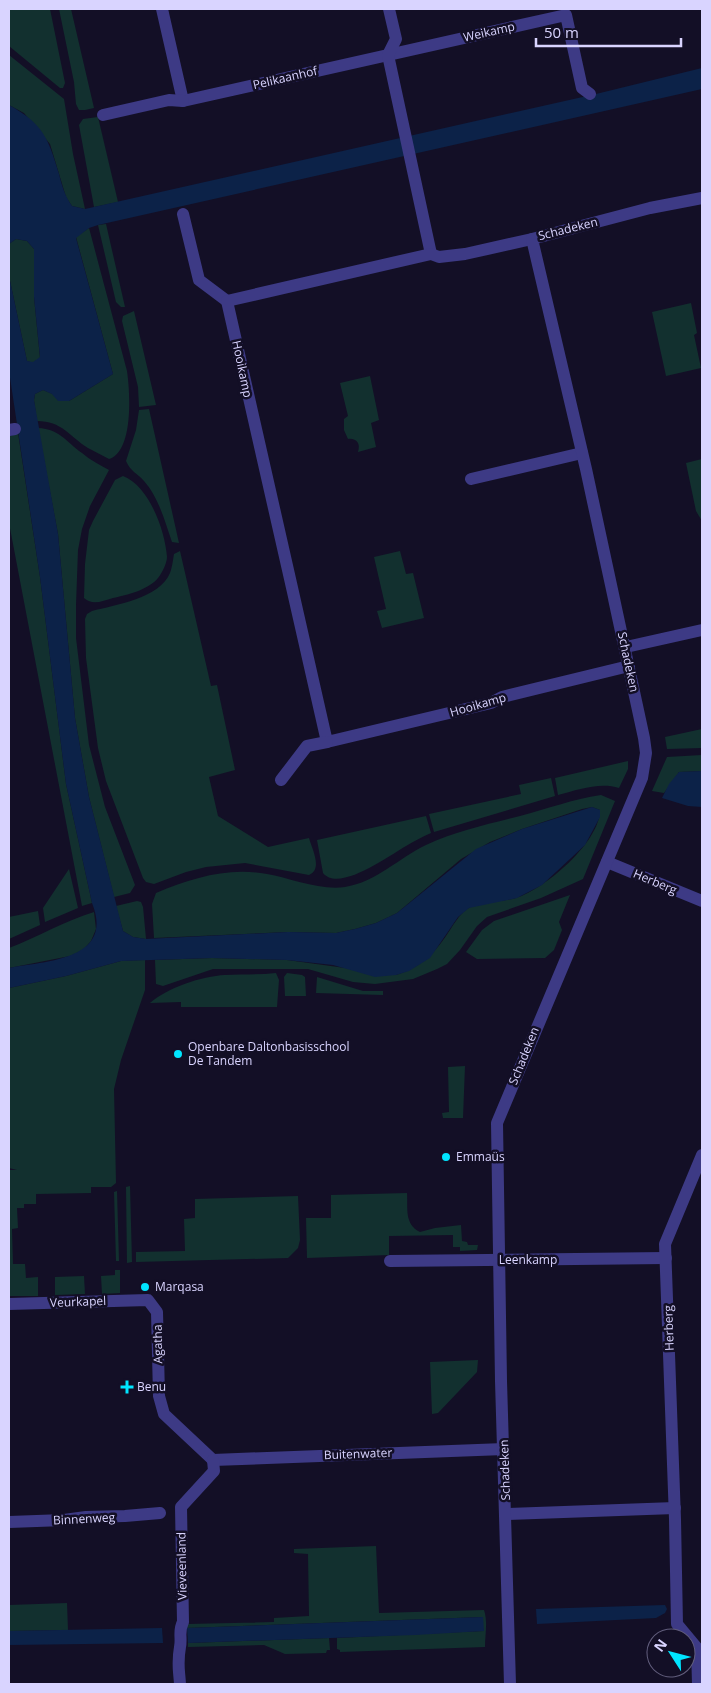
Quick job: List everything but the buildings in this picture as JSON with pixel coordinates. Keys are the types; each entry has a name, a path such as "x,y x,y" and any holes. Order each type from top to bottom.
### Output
{"street":[{"path":"162,9 183,100"},
{"path":"389,9 396,39 388,55 432,254"},
{"name":"Weikamp","path":"388,55 566,15 582,88 590,94"},
{"name":"Pelikaanhof","path":"103,114 168,100 183,100 388,55"},
{"name":"Schadeken","path":"510,1684 498,1260 497,1123 642,778 646,753 626,647 532,239 650,208 702,198"},
{"path":"183,214 199,280 227,301 432,254 439,257 465,254 532,239"},
{"name":"Hooikamp","path":"227,301 327,742"},
{"path":"471,479 582,453"},
{"path":"626,647 702,630"},
{"name":"Hooikamp","path":"281,780 307,746 491,703 502,697 629,666"},
{"name":"Herberg","path":"607,862 702,901"},
{"name":"Herberg","path":"698,1684 697,1648 677,1624 675,1508 665,1244 702,1155"},
{"name":"Leenkamp","path":"390,1261 666,1258"},
{"name":"Veurkapel","path":"9,1304 148,1300"},
{"name":"Agatha","path":"148,1300 157,1312 159,1396 164,1414 213,1460"},
{"name":"Buitenwater","path":"213,1460 504,1449"},
{"name":"Vieveenland","path":"180,1684 178,1654 180,1628 183,1622 181,1507 214,1471 213,1460"},
{"path":"506,1514 675,1508"},
{"name":"Binnenweg","path":"9,1522 160,1513"}],"green space":[{"path":"9,9 50,9 65,83 63,88 60,88 9,46"},
{"path":"59,9 71,9 94,108 79,110 76,104 74,82"},
{"path":"9,55 64,99 85,209 72,206 66,197 50,144 24,113 9,105"},
{"path":"98,117 118,202 94,207 79,125 83,119"},
{"path":"106,224 125,307 121,307 116,302 98,225"},
{"path":"89,228 128,380 129,406 126,433 123,445 117,454 109,459 88,448 59,426 37,421 34,400 35,394 43,390 69,401 113,374 76,237"},
{"path":"16,239 27,241 34,249 34,297 40,358 33,363 27,361 9,276 9,244"},
{"path":"691,303 697,333 694,335 701,368 666,376 652,312"},
{"path":"134,311 156,405 139,407 138,387 122,321 123,316"},
{"path":"370,376 379,420 371,423 376,447 358,452 359,446 357,442 353,439 348,439 344,430 344,419 348,416 340,383"},
{"path":"149,409 179,543 172,542 154,495 126,461 136,430 139,410"},
{"path":"38,428 57,433 88,458 109,470 90,506 82,529 78,550 76,638 89,745 105,807 135,885 130,893 114,897 89,797 75,718 58,534"},
{"path":"18,433 40,577 66,784 92,903 82,906 9,523 9,438"},
{"path":"702,459 702,521 696,511 686,463"},
{"path":"123,476 141,489 154,510 166,546 166,562 163,571 149,586 131,594 91,602 84,598 89,530 115,480"},
{"path":"180,551 211,686 217,685 235,770 209,777 218,816 268,847 309,838 316,864 313,872 309,875 245,863 206,867 154,884 146,882 143,878 106,781 98,748 86,658 85,619 87,614 92,611 136,599 157,589 165,582 170,573 174,554"},
{"path":"400,551 406,574 413,573 424,618 382,628 377,611 386,609 374,557"},
{"path":"702,729 702,748 667,749 665,737"},
{"path":"702,755 702,771 679,772 664,793 652,791 667,757"},
{"path":"628,761 628,769 619,788 596,786 558,795 555,778"},
{"path":"551,778 555,796 434,832 429,814 521,794 519,785"},
{"path":"601,795 615,801 583,879 541,898 487,917 477,926 460,950 447,964 437,969 413,979 375,984 353,982 308,969 213,969 163,986 156,984 155,960 212,958 287,960 396,975 405,972 420,964 432,953 467,909 477,904 516,898 528,893 555,875 581,850 591,836 598,823 600,810 592,807 582,809 490,842 461,859 397,913 376,923 336,933 288,932 154,938 152,904 156,893 210,875 224,873 252,872 306,884 336,888 345,887 367,880 416,850 449,836"},
{"path":"426,816 431,833 412,842 377,864 352,876 340,878 331,878 323,873 317,840"},
{"path":"69,869 78,908 45,922 43,908"},
{"path":"570,895 559,922 562,930 554,950 545,958 477,959 466,952 482,930 494,921"},
{"path":"137,901 141,902 143,907 146,939 133,937 123,931 116,906"},
{"path":"38,911 40,925 9,939 9,917"},
{"path":"94,912 96,929 91,941 83,950 70,956 9,968 9,948"},
{"path":"145,960 145,990 121,1060 114,1089 116,1183 111,1187 91,1187 91,1193 36,1194 36,1204 24,1204 24,1208 17,1208 18,1228 12,1229 13,1264 25,1264 26,1278 38,1277 38,1296 9,1296 9,1170 17,1170 9,1168 9,988 66,976 121,961"},
{"path":"276,973 279,980 277,1007 181,1007 181,1002 150,1003 166,992 206,978 225,975"},
{"path":"287,973 305,977 306,996 285,996 284,977"},
{"path":"317,977 363,991 383,991 383,995 316,993"},
{"path":"465,1066 463,1118 443,1118 442,1113 449,1112 448,1067"},
{"path":"130,1186 132,1262 127,1263 126,1187"},
{"path":"117,1191 119,1261 116,1261 114,1192"},
{"path":"407,1193 409,1220 415,1229 420,1232 461,1225 462,1241 467,1242 468,1245 478,1245 477,1250 460,1251 460,1247 453,1247 453,1235 389,1236 389,1255 307,1258 306,1218 331,1218 331,1195"},
{"path":"298,1196 300,1240 298,1248 288,1258 136,1262 136,1252 185,1251 184,1219 195,1218 195,1199"},
{"path":"115,1270 120,1270 120,1293 102,1294 101,1276 115,1275"},
{"path":"84,1276 85,1294 55,1295 55,1277"},
{"path":"478,1360 477,1372 438,1413 432,1414 430,1362"},
{"path":"376,1546 379,1613 484,1610 486,1624 485,1647 340,1652 337,1649 337,1638 483,1631 483,1617 187,1628 187,1624 274,1622 274,1618 309,1616 308,1554 294,1553 294,1549"},
{"path":"67,1603 68,1630 9,1631 9,1605"},
{"path":"329,1638 330,1650 327,1650 326,1653 285,1654 264,1645 188,1647 188,1643"}],"water":[{"path":"702,68 702,89 98,225 89,228 76,238 113,374 69,401 58,401 52,394 43,390 35,394 34,400 58,534 75,718 89,797 123,931 133,937 146,939 288,932 336,933 355,929 376,923 397,913 476,849 522,829 592,807 600,810 600,817 585,845 542,885 517,898 469,908 458,917 430,958 409,971 396,975 375,977 333,965 287,960 212,958 121,961 66,976 9,988 9,968 41,963 73,954 86,947 94,936 97,922 66,784 40,577 9,371 9,276 27,361 33,362 40,357 34,297 34,249 27,241 16,239 9,244 9,105 30,119 43,133 51,150 67,198 72,206 85,209 596,94"},
{"path":"702,771 702,807 688,806 662,798 669,784 679,772"},
{"path":"665,1605 667,1609 665,1613 656,1618 537,1624 536,1609"},
{"path":"483,1617 484,1631 415,1635 188,1643 187,1628"},
{"path":"162,1628 163,1643 9,1645 9,1631"}],"place":[{"name":"Openbare Daltonbasisschool De Tandem","path":"178,1054"},
{"name":"Emmaüs","path":"446,1157"},
{"name":"Marqasa","path":"145,1287"},
{"name":"Benu","path":"127,1387"}]}
